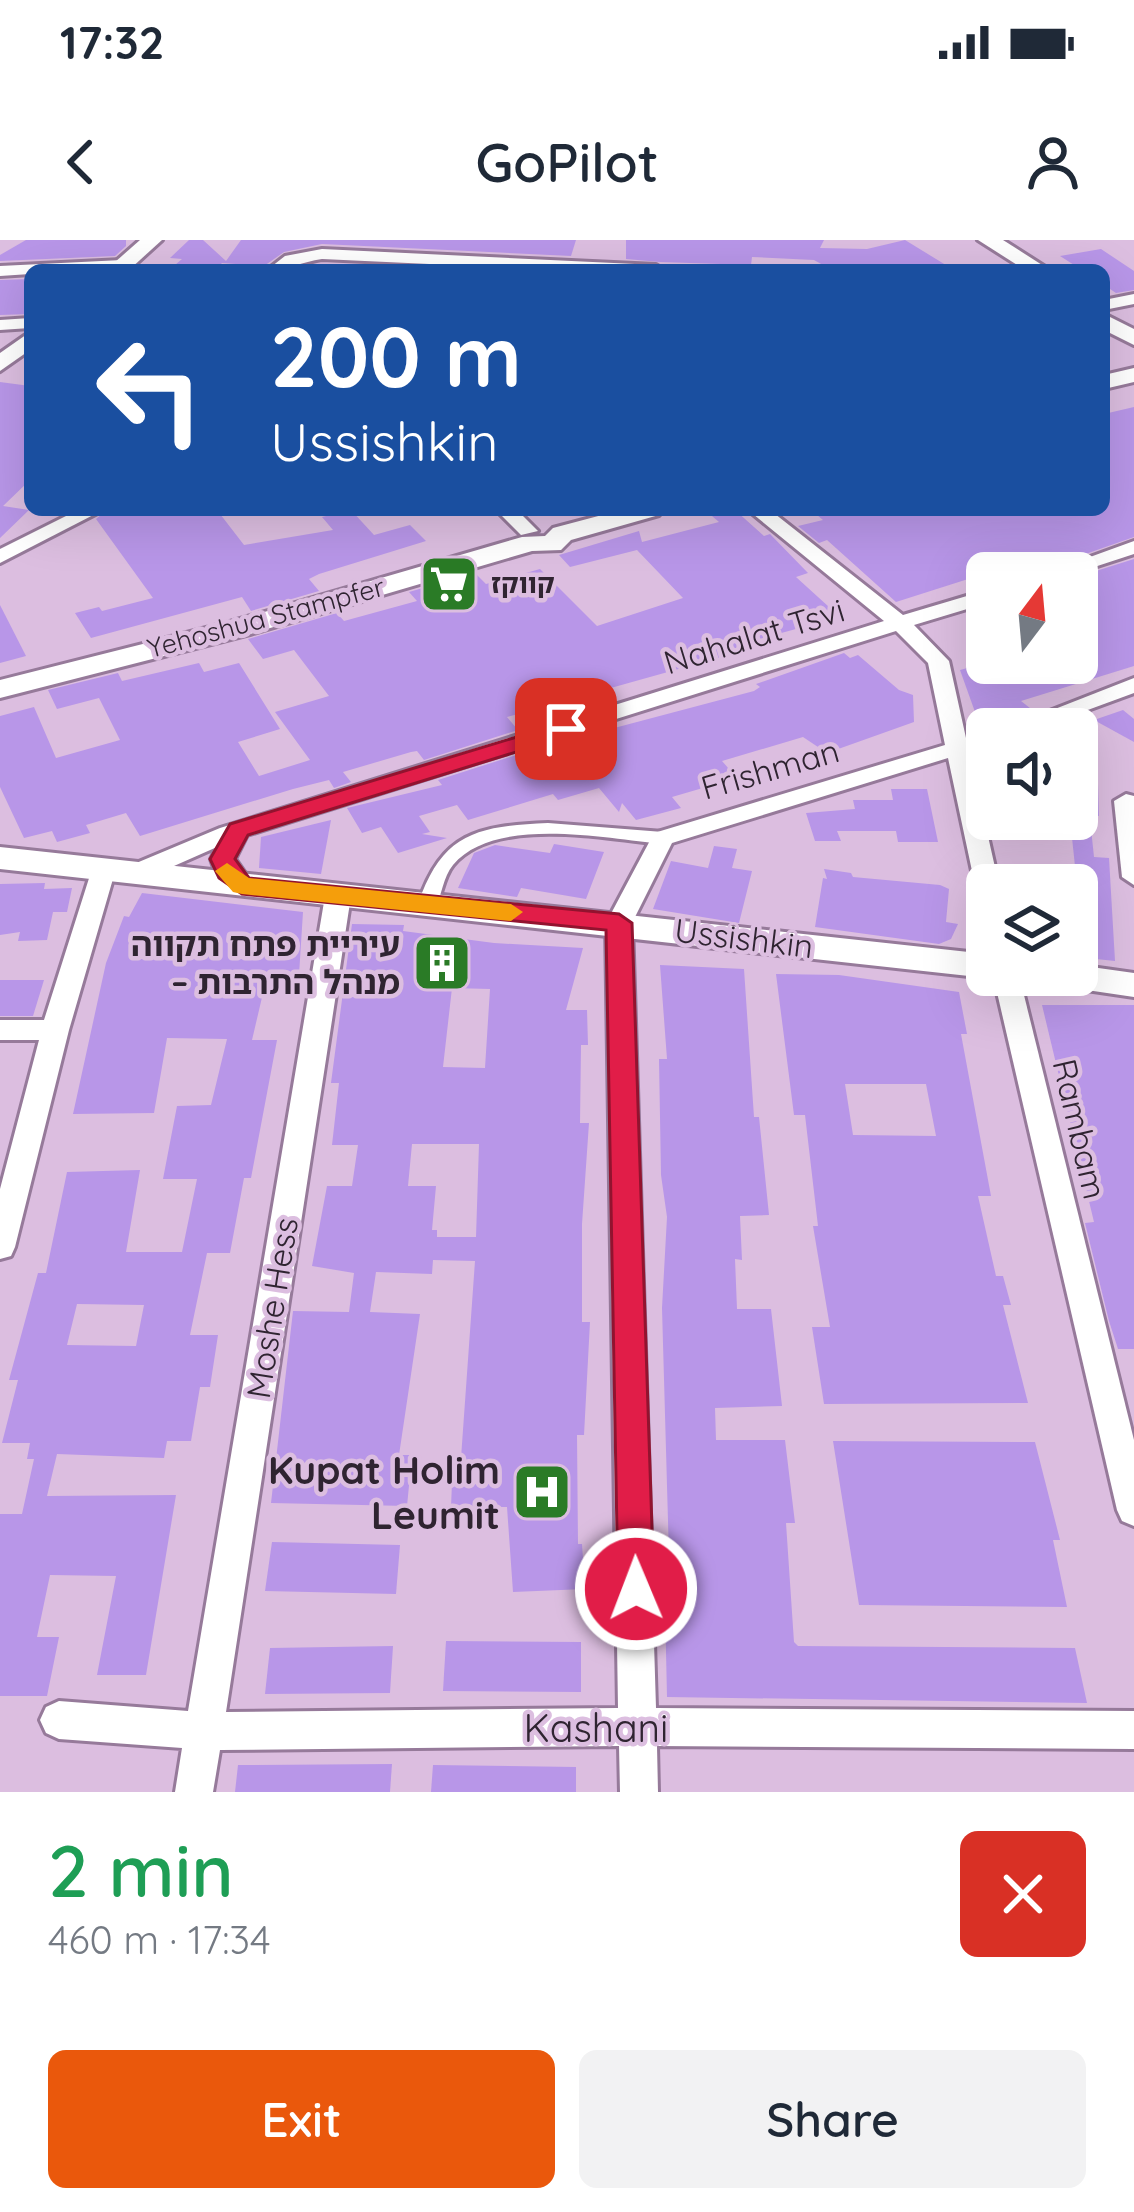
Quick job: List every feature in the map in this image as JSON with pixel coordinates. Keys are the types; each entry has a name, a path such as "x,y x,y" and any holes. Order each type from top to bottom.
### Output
{"street":[{"path":"66,264 132,257 164,240"},
{"path":"965,240 1007,264"},
{"path":"988,240 1030,264"},
{"path":"287,264 322,254 531,264"},
{"path":"0,364 24,342"},
{"path":"0,557 81,516"},
{"path":"511,516 529,537"},
{"name":"Yehoshua Stampfer","path":"0,689 240,628 529,537 552,544 562,534 628,516"},
{"path":"766,516 902,625 938,661 966,787"},
{"path":"1098,559 1134,547"},
{"name":"Nahalat Tsvi","path":"117,873 238,830 966,603"},
{"path":"1072,708 1134,685"},
{"path":"951,719 966,731"},
{"name":"Frishman","path":"663,838 966,747"},
{"path":"914,763 946,773 966,787"},
{"path":"1126,801 1134,877"},
{"path":"428,904 443,864 465,843 502,829 663,838 619,923 639,1792"},
{"path":"238,830 223,859 228,873 242,886"},
{"name":"Ussishkin","path":"0,858 966,964"},
{"path":"0,1247 55,1030 117,873"},
{"name":"Moshe Hess","path":"194,1792 338,896"},
{"path":"1098,981 1134,986"},
{"name":"Rambam","path":"1011,996 1134,1510"},
{"path":"0,1030 55,1030"},
{"name":"Kashani","path":"59,1720 204,1731 1134,1730"}],"building":[{"path":"26,240 126,240 126,246 115,256 0,261 0,255"},
{"path":"189,240 203,240 226,261 241,240 576,240 571,256 322,244 284,252 267,264 176,264 182,259 170,258"},
{"path":"626,240 824,240 820,248 867,249 905,240 944,264 821,264 752,257 751,264 626,259"},
{"path":"1101,249 1134,271 1134,290 1116,293 1110,289 1110,264 1073,264 1060,256"},
{"path":"24,279 24,314 0,315 0,280"},
{"path":"0,382 24,385 24,486 3,506 24,509 24,515 0,538"},
{"path":"1134,407 1134,537 1091,552 966,552 966,580 896,602 827,540 819,543 798,526 823,520 818,516 1110,516 1110,413"},
{"path":"222,516 244,545 333,530 322,517 357,516 374,535 410,525 426,541 319,574 309,579 319,591 251,611 242,597 91,638 75,613 153,598 96,519"},
{"path":"712,516 742,516 764,536 770,534 808,573 796,577 840,617 759,639 763,642 725,656 507,717 518,730 424,760 417,751 411,752 343,772 351,782 334,788 329,780 140,836 126,813 86,825 90,833 57,842 52,831 24,838 0,787 0,716 34,707 56,758 120,740 99,698 57,709 48,690 118,673 122,681 199,663 204,672 239,663 280,729 238,742 259,776 310,760 275,712 329,696 294,650 263,659 248,639 337,613 344,621 417,601 409,592 475,573 486,584 540,569 597,626 683,598 637,550 570,567 559,555 639,531 642,542 719,522"},
{"path":"1134,559 1134,666 1098,677 1098,570"},
{"path":"0,605 26,656 0,663"},
{"path":"844,653 850,658 858,655 899,690 913,695 914,722 827,753 803,737 722,761 737,778 672,797 681,808 636,820 622,803 619,812 599,788 558,800 553,794 468,820 457,805 419,816 430,832 422,834 447,838 398,853 381,827 362,833 347,808 442,785 438,780 535,749 754,691 760,687 756,684"},
{"path":"966,668 966,684 1076,684 1021,701 1030,708 974,708 960,670"},
{"path":"1123,710 1134,719 1134,742 1098,722"},
{"path":"891,789 927,789 938,842 898,842 896,831 837,831 841,841 815,841 806,813 855,809 853,800 893,800"},
{"path":"331,820 321,874 259,868 261,837"},
{"path":"1072,840 1092,840 1094,857 1109,858 1115,961 1098,959 1098,864 1075,864"},
{"path":"554,844 604,852 586,899 521,888 517,897 458,888 474,853 495,845 550,853"},
{"path":"714,846 737,849 732,868 752,871 739,923 653,909 671,861 708,868"},
{"path":"824,869 949,889 946,922 958,924 951,939 939,944 815,927 823,878 827,879"},
{"path":"45,883 44,889 72,888 67,912 53,912 47,940 18,941 20,932 0,935 0,884"},
{"path":"142,893 303,912 299,975 267,976 252,1040 277,1040 251,1178 244,1178 230,1253 207,1253 190,1335 218,1335 210,1387 200,1387 191,1441 167,1441 164,1458 57,1454 47,1496 176,1495 146,1675 97,1675 116,1576 50,1575 37,1637 59,1637 47,1696 0,1696 0,1514 22,1514 34,1459 27,1459 30,1443 2,1443 18,1380 9,1380 38,1273 46,1273 67,1172 140,1170 126,1252 182,1252 197,1179 163,1179 177,1106 211,1105 227,1039 167,1038 154,1113 73,1114 106,963 124,916 129,917","holes":["77,1304 144,1305 136,1346 67,1345"]},
{"path":"352,924 404,925 403,931 494,943 583,948 566,1010 587,1010 588,1045 581,1045 580,1123 589,1123 582,1322 590,1322 584,1435 577,1435 578,1544 582,1544 585,1589 513,1592 507,1507 451,1507 453,1458 461,1458 475,1261 433,1260 432,1274 376,1272 370,1312 420,1314 399,1455 412,1455 407,1506 271,1503 293,1311 349,1312 354,1273 312,1266 327,1186 352,1186 358,1145 332,1145 339,1083 331,1083","holes":["452,988 490,989 485,1068 443,1067","412,1144 479,1144 476,1237 437,1237 437,1230 432,1230 436,1186 408,1186"]},
{"path":"660,965 744,969 754,1117 759,1117 769,1215 740,1216 742,1260 735,1259 737,1309 771,1309 782,1406 715,1408 716,1440 785,1440 795,1523 786,1523 794,1642 798,1646 1075,1648 1087,1703 667,1697 665,1606 657,1605 656,1556 669,1556 662,1308 667,1217 661,1175 659,1059 667,1059"},
{"path":"776,974 839,975 959,992 967,1034 961,1034 991,1196 978,1196 996,1276 1003,1276 1011,1305 1003,1305 1028,1403 824,1404 812,1327 830,1327 813,1226 818,1226 805,1115 794,1115","holes":["845,1084 926,1084 936,1136 853,1135"]},
{"path":"0,980 44,980 33,1016 0,1016"},
{"path":"1042,1005 1134,1005 1134,1349 1118,1349 1109,1321 1085,1223 1094,1222"},
{"path":"833,1441 1035,1442 1060,1540 1053,1540 1067,1607 859,1605"},
{"path":"272,1542 400,1545 396,1594 265,1591"},
{"path":"446,1641 581,1642 581,1692 443,1691"},
{"path":"393,1646 390,1693 265,1694 270,1648"},
{"path":"392,1764 390,1792 235,1792 238,1765"},
{"path":"433,1765 576,1767 576,1792 431,1792"}],"slow traffic":[{"path":"227,871 242,886 511,912"}],"place":[{"name":"קווקז","path":"449,584"},
{"name":"עיריית פתח תקווה – מנהל התרבות","path":"442,963"},
{"name":"Kupat Holim Leumit","path":"542,1492"}],"route":[{"path":"566,729 238,830 223,859 228,873 242,886 619,923 636,1589"}]}
